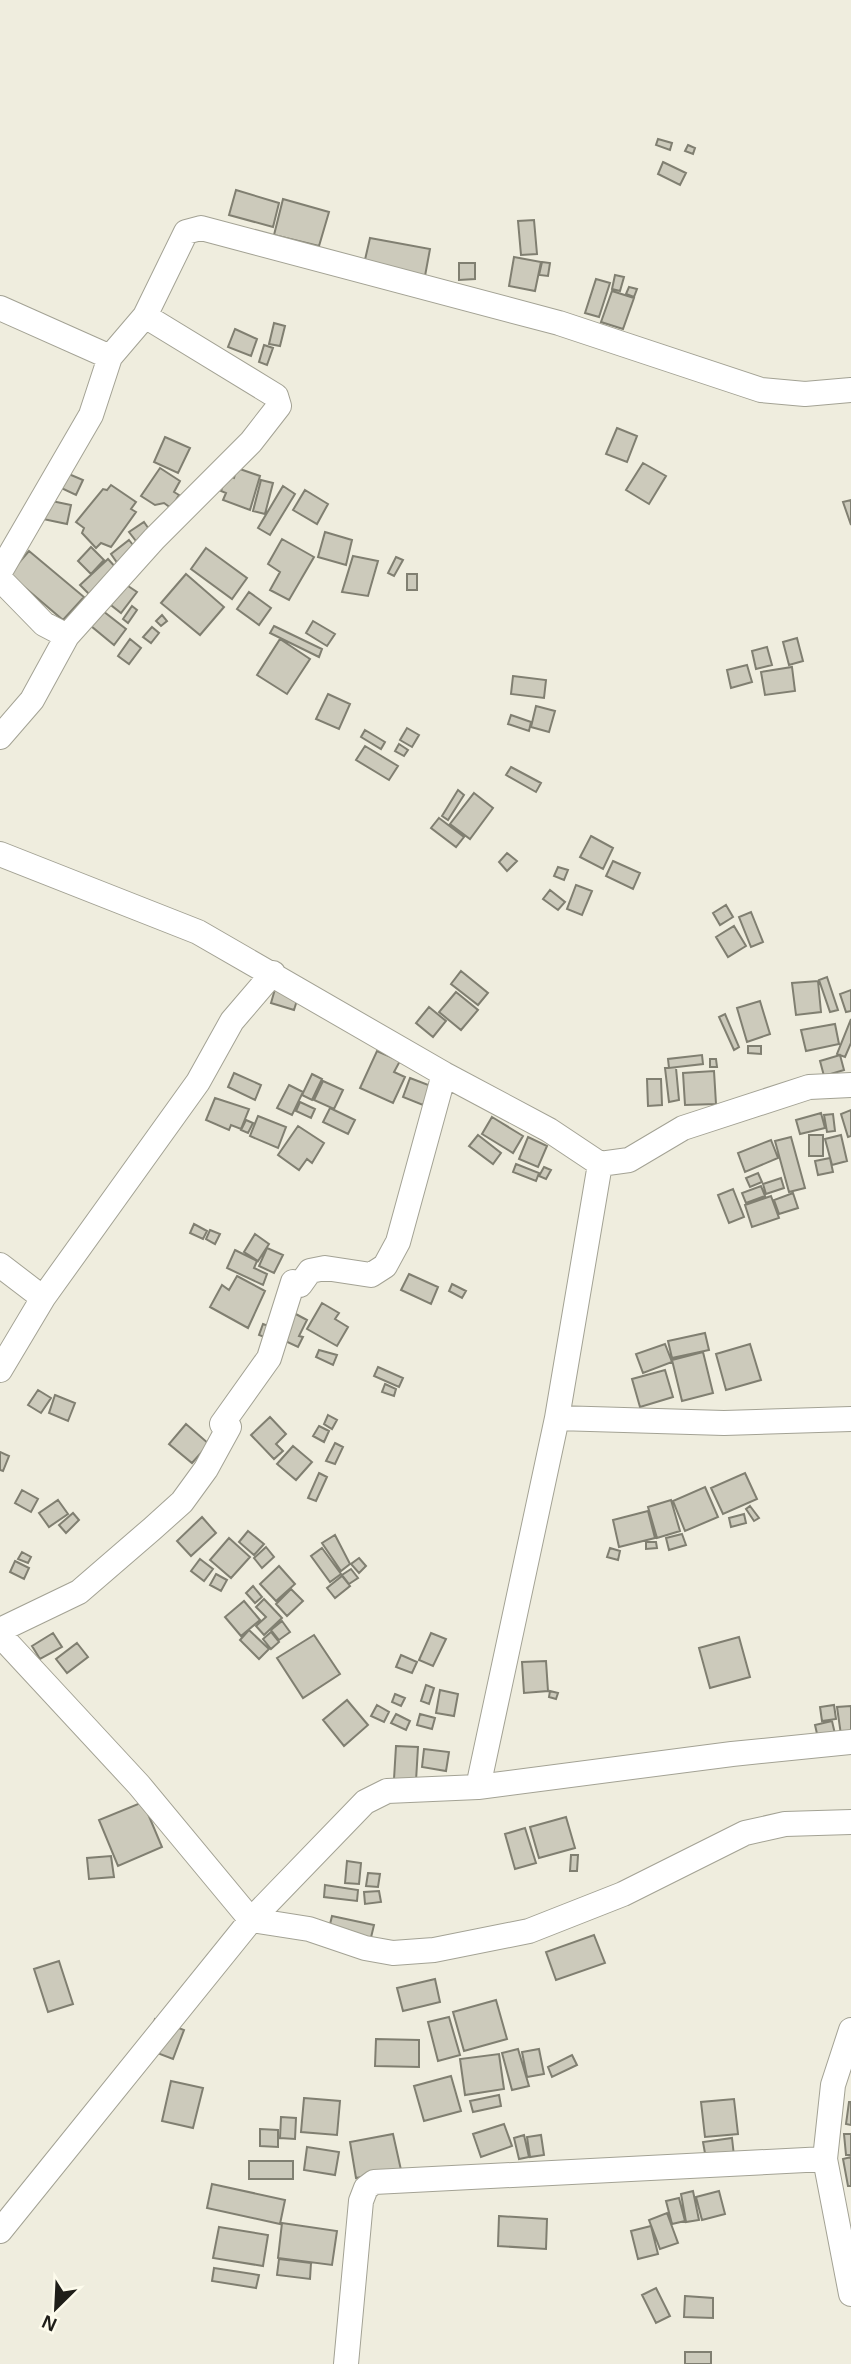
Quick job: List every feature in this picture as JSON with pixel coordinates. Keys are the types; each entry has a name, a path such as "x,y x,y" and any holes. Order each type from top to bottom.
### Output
{"street":[{"path":"0,572 91,415 110,357 145,316 176,245 186,232 201,228 559,323 761,390 805,394 851,390"},
{"path":"0,308 110,357"},
{"path":"0,737 32,700 67,636 154,539 251,442 279,406 276,396 145,316"},
{"path":"0,579 44,624 67,636"},
{"path":"0,854 198,932 444,1074 549,1130 600,1164 629,1160 683,1128 808,1087 851,1084"},
{"path":"0,1370 43,1298 198,1083 232,1021 273,973"},
{"path":"444,1074 398,1242 384,1266 371,1275 324,1268 310,1271 300,1285 293,1282 270,1358 222,1424 229,1427 206,1469 182,1502 79,1592 0,1633 139,1785 251,1920 309,1929 365,1948 393,1953 434,1950 529,1931 623,1894 745,1833 785,1824 851,1822"},
{"path":"478,1787 557,1418 600,1164"},
{"path":"0,1265 43,1298"},
{"path":"557,1418 724,1423 851,1419"},
{"path":"0,2231 251,1920 375,1794 387,1791 478,1787 851,1742"},
{"path":"851,2030 833,2085 825,2159 851,2294"},
{"path":"346,2364 361,2201 366,2188 374,2182 825,2159"}],"building":[{"path":"658,139 672,143 670,150 656,145"},
{"path":"688,145 695,148 693,154 685,151"},
{"path":"663,162 686,173 680,185 658,174"},
{"path":"236,190 279,203 273,227 229,215"},
{"path":"283,199 329,212 319,246 274,235"},
{"path":"534,220 537,254 521,255 518,221"},
{"path":"370,238 430,249 425,276 364,264"},
{"path":"514,257 541,262 535,291 509,286"},
{"path":"542,262 550,263 548,276 539,275"},
{"path":"459,263 475,263 475,279 459,280"},
{"path":"615,275 624,277 620,291 612,289"},
{"path":"596,279 610,283 599,317 585,313"},
{"path":"629,287 637,289 634,297 626,294"},
{"path":"612,291 634,298 623,329 601,322"},
{"path":"274,323 285,326 280,346 269,344"},
{"path":"235,329 257,339 251,356 228,347"},
{"path":"264,345 273,348 267,365 259,362"},
{"path":"617,428 637,436 627,462 606,454"},
{"path":"165,437 190,448 178,473 154,462"},
{"path":"643,463 666,476 649,504 626,490"},
{"path":"160,468 180,481 174,492 179,495 171,508 164,503 155,505 141,496"},
{"path":"237,468 260,476 250,510 223,500 226,493 221,491 227,475 234,478"},
{"path":"64,472 83,480 76,495 57,486"},
{"path":"261,480 273,483 265,514 253,511"},
{"path":"111,485 136,502 131,509 136,512 111,547 101,543 96,548 82,533 84,528 76,522 103,489 107,490"},
{"path":"283,486 295,494 270,535 258,528"},
{"path":"305,490 328,504 317,524 293,510"},
{"path":"47,500 71,505 67,524 43,519"},
{"path":"851,500 851,525 843,502"},
{"path":"144,522 153,535 139,545 129,532"},
{"path":"325,532 352,540 346,565 318,557"},
{"path":"282,539 314,557 289,600 270,590 280,572 268,564"},
{"path":"129,540 137,550 118,564 111,554"},
{"path":"91,547 104,560 91,574 78,561"},
{"path":"206,548 247,578 232,599 191,569"},
{"path":"29,551 84,597 63,620 9,574"},
{"path":"353,556 378,561 368,596 342,592"},
{"path":"396,557 403,560 394,576 388,573"},
{"path":"108,559 118,570 91,596 80,585"},
{"path":"186,574 224,607 200,635 161,603"},
{"path":"407,574 417,574 417,590 407,590"},
{"path":"122,582 137,592 121,613 107,602"},
{"path":"249,592 271,608 259,625 237,609"},
{"path":"132,606 137,610 128,623 123,619"},
{"path":"103,611 126,629 114,645 91,626"},
{"path":"162,615 167,621 161,626 156,621"},
{"path":"313,621 335,634 327,646 306,633"},
{"path":"274,626 322,649 319,657 270,633"},
{"path":"152,627 159,633 151,643 143,637"},
{"path":"797,638 803,661 789,665 783,642"},
{"path":"130,639 141,648 129,664 118,656"},
{"path":"280,639 310,659 287,694 257,675"},
{"path":"767,647 772,665 756,669 752,651"},
{"path":"747,665 752,682 731,688 727,670"},
{"path":"792,667 795,691 765,695 761,672"},
{"path":"513,676 546,680 544,698 511,694"},
{"path":"328,694 350,704 339,729 316,719"},
{"path":"536,706 555,711 549,732 531,727"},
{"path":"511,715 531,722 529,731 508,724"},
{"path":"407,728 419,735 412,747 400,740"},
{"path":"365,730 385,742 381,749 361,737"},
{"path":"399,744 408,750 404,756 395,751"},
{"path":"365,746 398,766 389,780 356,760"},
{"path":"511,767 541,783 536,792 506,775"},
{"path":"458,790 464,795 448,820 442,816"},
{"path":"474,793 493,808 470,839 450,824"},
{"path":"439,818 464,837 456,847 431,828"},
{"path":"591,836 613,848 603,869 580,857"},
{"path":"507,853 517,861 507,871 499,862"},
{"path":"613,861 640,873 633,889 606,876"},
{"path":"558,867 568,870 564,880 554,876"},
{"path":"576,885 592,891 582,915 567,909"},
{"path":"550,890 565,902 558,910 543,899"},
{"path":"726,905 733,917 720,925 713,913"},
{"path":"751,912 763,942 751,947 739,917"},
{"path":"734,926 746,946 728,957 716,937"},
{"path":"461,971 488,993 478,1005 451,984"},
{"path":"827,977 838,1010 830,1012 819,980"},
{"path":"818,981 821,1012 796,1015 792,983"},
{"path":"275,989 298,997 294,1010 271,1003"},
{"path":"851,990 851,1011 846,1012 840,994"},
{"path":"456,992 478,1010 461,1030 439,1012"},
{"path":"760,1001 770,1034 747,1042 737,1008"},
{"path":"429,1007 446,1021 433,1037 416,1023"},
{"path":"725,1014 739,1047 734,1050 719,1017"},
{"path":"851,1019 851,1043 845,1057 837,1054"},
{"path":"835,1024 839,1044 806,1051 801,1030"},
{"path":"748,1046 761,1046 761,1054 748,1053"},
{"path":"377,1051 400,1061 394,1072 405,1077 393,1103 360,1088"},
{"path":"702,1055 703,1064 669,1068 668,1059"},
{"path":"840,1055 844,1070 824,1076 820,1061"},
{"path":"710,1059 716,1059 717,1067 710,1067"},
{"path":"665,1068 676,1068 679,1100 669,1102"},
{"path":"714,1071 716,1104 685,1105 683,1073"},
{"path":"234,1073 261,1085 255,1100 228,1087"},
{"path":"312,1074 322,1079 312,1100 302,1095"},
{"path":"410,1078 431,1086 423,1105 403,1097"},
{"path":"647,1079 661,1079 662,1105 648,1106"},
{"path":"323,1081 343,1090 334,1109 314,1100"},
{"path":"289,1085 303,1092 292,1115 277,1108"},
{"path":"215,1098 249,1109 241,1129 231,1125 229,1130 206,1120"},
{"path":"300,1102 315,1109 311,1118 296,1111"},
{"path":"330,1108 355,1120 348,1134 323,1122"},
{"path":"851,1110 851,1136 848,1137 841,1114"},
{"path":"821,1113 825,1128 800,1134 796,1120"},
{"path":"833,1114 835,1131 827,1132 824,1115"},
{"path":"258,1116 286,1127 278,1148 250,1136"},
{"path":"492,1117 523,1136 513,1153 482,1134"},
{"path":"246,1120 253,1123 248,1133 241,1130"},
{"path":"298,1126 324,1143 312,1163 307,1159 299,1170 278,1155"},
{"path":"478,1135 501,1153 493,1164 469,1146"},
{"path":"809,1135 823,1135 823,1156 809,1156"},
{"path":"841,1135 847,1161 832,1165 825,1139"},
{"path":"528,1137 547,1146 538,1167 519,1159"},
{"path":"791,1137 805,1188 789,1192 775,1141"},
{"path":"771,1140 778,1158 745,1172 738,1153"},
{"path":"830,1158 833,1172 818,1175 815,1161"},
{"path":"516,1164 539,1173 536,1181 513,1172"},
{"path":"544,1167 551,1170 546,1179 539,1176"},
{"path":"758,1173 762,1182 750,1187 746,1178"},
{"path":"781,1178 784,1188 766,1194 763,1184"},
{"path":"761,1186 765,1196 746,1203 742,1193"},
{"path":"733,1189 744,1217 729,1223 718,1195"},
{"path":"793,1193 798,1208 779,1214 774,1200"},
{"path":"771,1196 779,1218 752,1227 745,1205"},
{"path":"194,1224 207,1231 203,1239 190,1233"},
{"path":"210,1230 220,1234 215,1244 206,1239"},
{"path":"255,1234 269,1244 258,1261 244,1252"},
{"path":"267,1248 283,1255 274,1273 259,1266"},
{"path":"235,1250 257,1261 254,1268 267,1274 263,1285 227,1268"},
{"path":"409,1274 438,1287 431,1304 401,1290"},
{"path":"237,1276 265,1291 248,1328 210,1307 222,1285 229,1290"},
{"path":"452,1284 466,1291 462,1298 449,1291"},
{"path":"322,1303 339,1313 335,1319 348,1327 337,1346 307,1329"},
{"path":"292,1312 307,1320 299,1336 303,1337 298,1347 283,1340"},
{"path":"263,1324 271,1327 267,1338 259,1335"},
{"path":"705,1333 709,1350 672,1358 668,1341"},
{"path":"665,1344 672,1362 643,1373 636,1354"},
{"path":"750,1344 761,1380 726,1390 716,1354"},
{"path":"319,1350 337,1355 333,1365 316,1357"},
{"path":"703,1352 713,1393 682,1401 672,1360"},
{"path":"378,1367 403,1378 399,1387 374,1376"},
{"path":"665,1370 673,1397 640,1407 632,1379"},
{"path":"385,1384 396,1389 394,1396 382,1392"},
{"path":"38,1390 51,1398 41,1413 28,1405"},
{"path":"55,1395 75,1403 68,1421 49,1413"},
{"path":"328,1415 337,1420 332,1429 324,1424"},
{"path":"270,1417 286,1434 276,1444 283,1451 274,1459 251,1435"},
{"path":"186,1424 209,1444 192,1463 169,1444"},
{"path":"319,1426 329,1431 324,1442 313,1436"},
{"path":"335,1443 343,1447 335,1464 326,1461"},
{"path":"293,1446 312,1462 296,1480 277,1464"},
{"path":"0,1452 9,1456 3,1471 0,1470"},
{"path":"319,1473 327,1477 316,1501 308,1498"},
{"path":"745,1473 757,1499 723,1514 711,1488"},
{"path":"705,1487 718,1517 685,1531 673,1501"},
{"path":"22,1490 38,1499 31,1512 15,1503"},
{"path":"58,1500 68,1514 49,1527 39,1513"},
{"path":"671,1500 680,1531 657,1538 648,1507"},
{"path":"750,1506 759,1518 754,1521 746,1509"},
{"path":"648,1511 655,1538 619,1547 613,1520"},
{"path":"73,1513 79,1520 66,1533 59,1525"},
{"path":"744,1514 746,1523 731,1527 729,1518"},
{"path":"202,1517 216,1533 191,1556 177,1541"},
{"path":"248,1531 264,1544 254,1555 239,1542"},
{"path":"682,1534 686,1545 669,1550 666,1538"},
{"path":"335,1535 350,1564 341,1571 322,1543"},
{"path":"229,1538 250,1557 231,1578 210,1560"},
{"path":"646,1542 656,1542 657,1548 646,1549"},
{"path":"266,1547 274,1557 262,1568 254,1558"},
{"path":"322,1548 341,1574 330,1582 311,1556"},
{"path":"610,1548 620,1551 618,1560 607,1557"},
{"path":"22,1552 31,1557 28,1563 18,1559"},
{"path":"359,1558 366,1566 359,1573 351,1564"},
{"path":"200,1559 213,1569 204,1581 191,1571"},
{"path":"15,1561 29,1568 24,1579 10,1572"},
{"path":"279,1566 295,1584 276,1601 260,1584"},
{"path":"351,1569 358,1578 349,1584 342,1575"},
{"path":"216,1574 227,1580 221,1591 210,1585"},
{"path":"342,1576 350,1586 335,1598 327,1588"},
{"path":"253,1586 262,1597 255,1603 246,1593"},
{"path":"291,1589 303,1601 287,1616 276,1604"},
{"path":"264,1599 282,1618 264,1635 256,1626 266,1617 256,1607"},
{"path":"244,1601 260,1620 241,1636 225,1617"},
{"path":"282,1621 290,1632 279,1640 271,1630"},
{"path":"249,1630 269,1649 259,1659 240,1640"},
{"path":"271,1632 279,1642 271,1649 263,1639"},
{"path":"53,1633 62,1647 40,1659 32,1646"},
{"path":"431,1633 446,1639 433,1666 419,1660"},
{"path":"314,1635 340,1674 303,1698 277,1658"},
{"path":"739,1637 750,1677 710,1688 699,1648"},
{"path":"77,1643 88,1657 67,1673 56,1659"},
{"path":"401,1655 417,1662 412,1673 396,1667"},
{"path":"546,1661 548,1691 524,1693 522,1662"},
{"path":"426,1685 434,1688 429,1704 421,1701"},
{"path":"440,1690 458,1694 454,1716 436,1713"},
{"path":"550,1691 558,1693 556,1699 549,1697"},
{"path":"395,1694 405,1698 401,1706 392,1702"},
{"path":"347,1700 368,1725 344,1746 323,1720"},
{"path":"377,1705 389,1712 384,1722 371,1716"},
{"path":"834,1705 836,1719 822,1721 820,1707"},
{"path":"851,1706 851,1734 841,1735 837,1707"},
{"path":"396,1714 410,1721 406,1730 391,1723"},
{"path":"420,1714 435,1718 432,1729 417,1725"},
{"path":"832,1721 835,1734 818,1738 815,1725"},
{"path":"396,1746 418,1747 416,1781 394,1779"},
{"path":"424,1749 449,1752 446,1771 422,1767"},
{"path":"143,1802 162,1847 118,1866 99,1820"},
{"path":"566,1817 575,1848 539,1858 530,1827"},
{"path":"525,1828 536,1863 515,1869 505,1834"},
{"path":"571,1855 578,1855 577,1871 570,1871"},
{"path":"111,1856 114,1877 89,1879 87,1858"},
{"path":"347,1861 361,1863 359,1884 345,1883"},
{"path":"368,1873 380,1874 378,1887 366,1886"},
{"path":"325,1885 358,1890 357,1901 324,1897"},
{"path":"379,1891 381,1902 365,1904 364,1892"},
{"path":"332,1916 374,1925 367,1954 325,1945"},
{"path":"594,1935 605,1963 556,1980 546,1952"},
{"path":"59,1961 73,2004 48,2012 34,1969"},
{"path":"435,1979 440,2002 403,2011 397,1988"},
{"path":"496,2000 507,2039 464,2051 453,2012"},
{"path":"449,2017 460,2055 438,2061 428,2022"},
{"path":"155,2019 184,2030 173,2059 144,2048"},
{"path":"376,2039 419,2040 419,2067 375,2066"},
{"path":"518,2049 529,2086 512,2090 502,2053"},
{"path":"539,2049 544,2074 527,2077 522,2052"},
{"path":"499,2054 504,2089 465,2095 460,2059"},
{"path":"572,2055 577,2065 552,2077 548,2067"},
{"path":"451,2076 461,2111 424,2121 414,2086"},
{"path":"171,2081 203,2088 193,2128 162,2121"},
{"path":"499,2095 501,2106 473,2112 470,2101"},
{"path":"304,2098 340,2101 337,2135 301,2132"},
{"path":"734,2099 738,2134 705,2137 701,2102"},
{"path":"851,2102 851,2125 846,2124"},
{"path":"281,2117 296,2118 295,2139 280,2138"},
{"path":"504,2124 512,2146 481,2157 473,2134"},
{"path":"260,2129 278,2130 278,2147 260,2146"},
{"path":"393,2134 401,2170 356,2178 350,2142"},
{"path":"844,2134 851,2134 851,2155 846,2155"},
{"path":"524,2135 529,2157 519,2159 514,2138"},
{"path":"541,2135 544,2155 530,2157 527,2137"},
{"path":"732,2138 734,2156 706,2159 703,2142"},
{"path":"307,2147 339,2152 335,2175 304,2170"},
{"path":"851,2157 851,2186 848,2186 843,2159"},
{"path":"249,2161 293,2161 293,2179 249,2179"},
{"path":"212,2184 285,2200 280,2224 207,2208"},
{"path":"693,2191 699,2220 686,2222 681,2194"},
{"path":"719,2191 725,2214 702,2220 696,2197"},
{"path":"679,2198 685,2221 672,2224 666,2201"},
{"path":"667,2213 678,2243 660,2249 649,2220"},
{"path":"499,2216 547,2219 546,2249 498,2246"},
{"path":"282,2223 337,2231 332,2265 278,2258"},
{"path":"651,2226 658,2254 638,2259 631,2231"},
{"path":"219,2227 268,2235 263,2266 213,2258"},
{"path":"279,2259 311,2263 310,2279 277,2275"},
{"path":"214,2268 259,2275 256,2288 212,2281"},
{"path":"656,2288 670,2316 656,2323 642,2295"},
{"path":"685,2296 713,2298 713,2318 684,2317"},
{"path":"685,2352 711,2352 711,2364 685,2364"}]}
